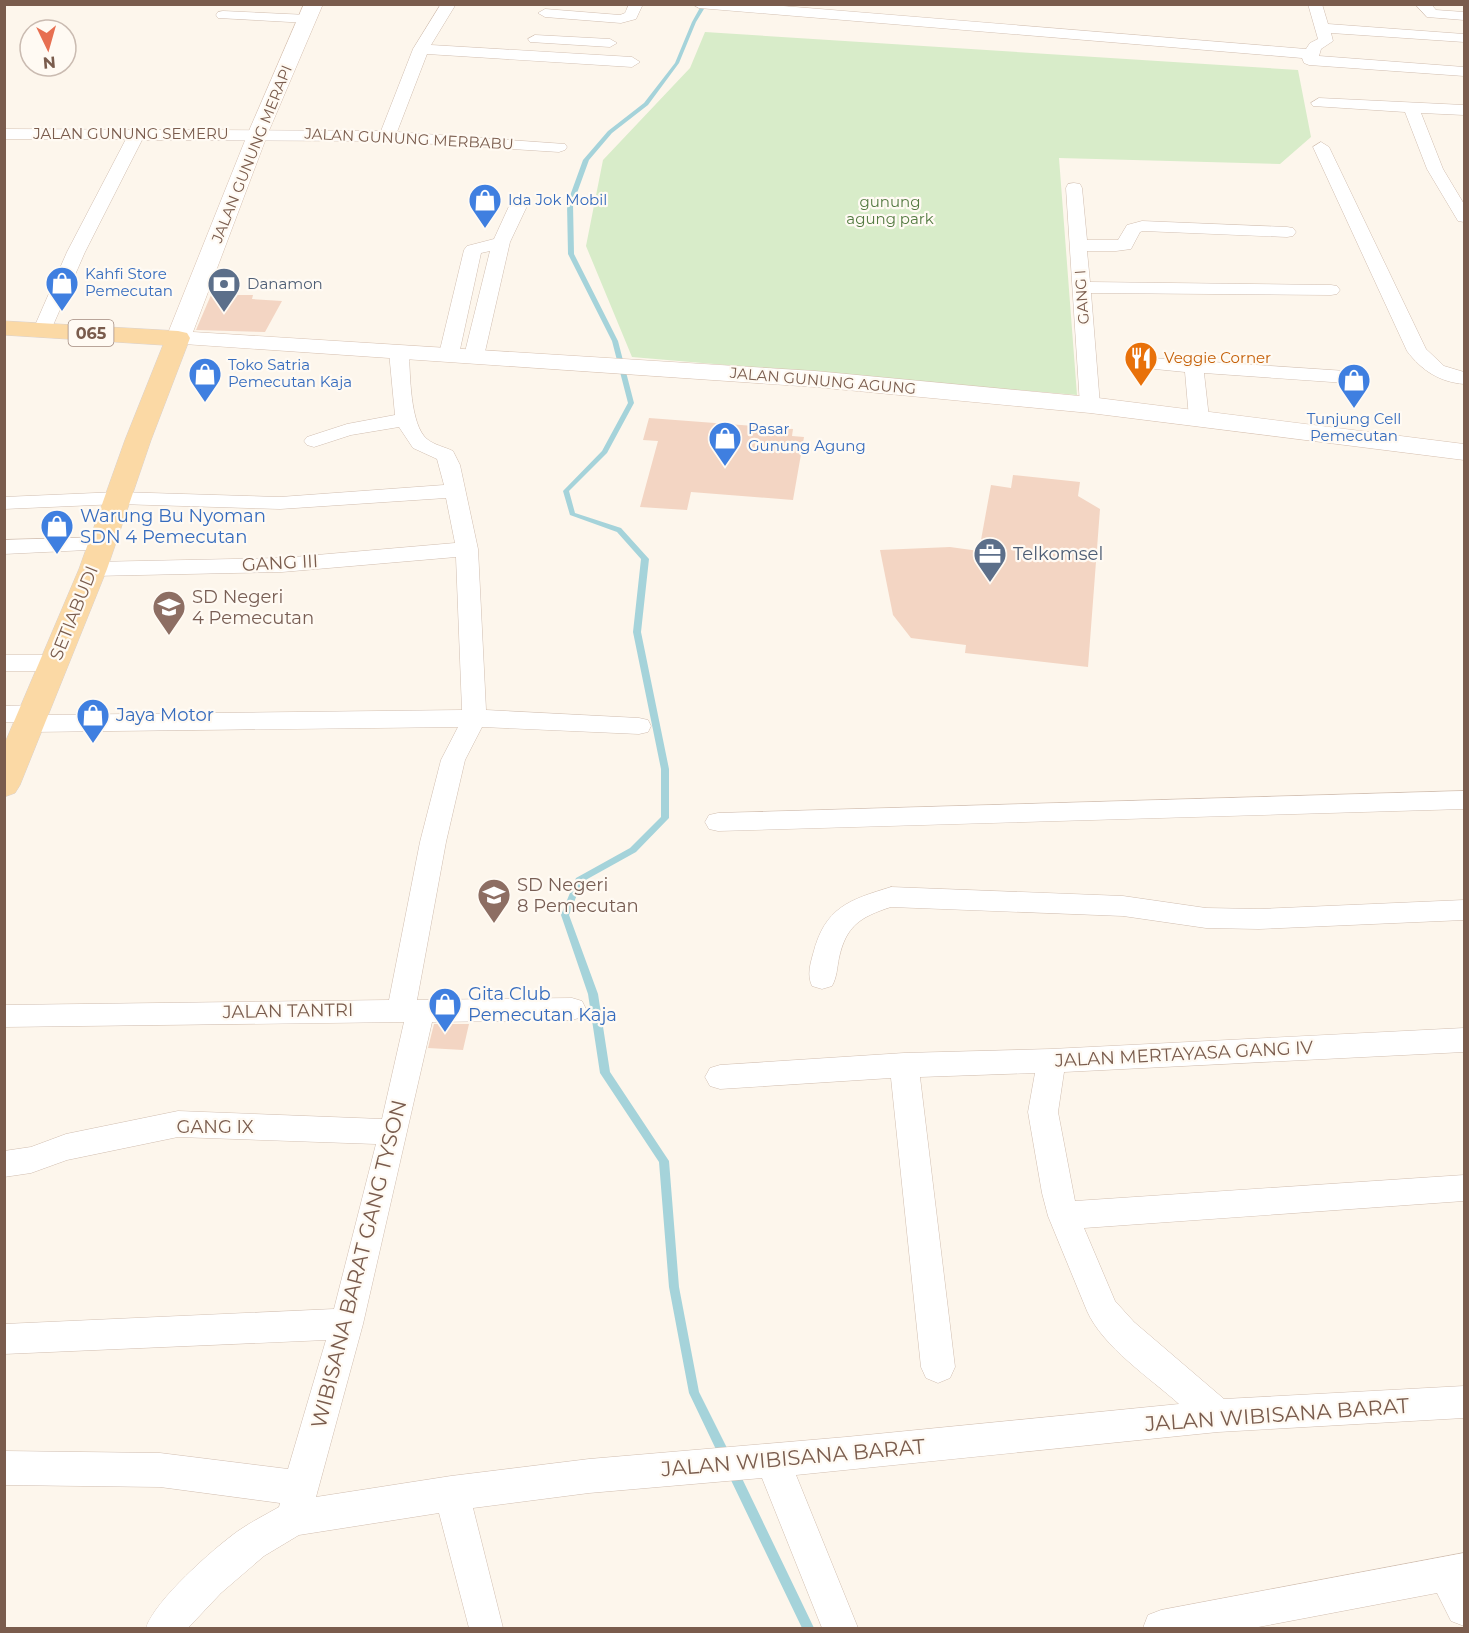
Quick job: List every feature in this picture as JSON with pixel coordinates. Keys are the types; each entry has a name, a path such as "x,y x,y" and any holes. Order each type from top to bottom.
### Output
{"main road":[{"name":"JALAN GUNUNG MERAPI","path":"178,338 258,133 311,12"},
{"name":"065","path":"4,328 178,338"},
{"name":"JALAN GUNUNG AGUNG","path":"178,338 815,379 1090,405 1464,452"},
{"name":"SETIABUDI","path":"4,785 23,717 54,663 97,557 138,440 178,338"}],"street":[{"path":"387,136 421,50 436,33 449,4"},
{"path":"545,13 621,19 631,16 636,4"},
{"path":"1315,4 1325,35"},
{"path":"1422,4 1432,14 1464,16"},
{"path":"703,5 964,20 1325,35 1464,38"},
{"path":"224,15 311,12"},
{"path":"964,20 1464,72"},
{"path":"1306,79 1315,46 1325,35"},
{"path":"514,38 610,43"},
{"path":"421,50 632,62"},
{"path":"1319,103 1464,110"},
{"path":"1411,107 1435,169 1464,217"},
{"name":"JALAN GUNUNG SEMERU","path":"4,134 258,133"},
{"name":"JALAN GUNUNG MERBABU","path":"258,133 387,136 559,147"},
{"path":"42,330 76,252 136,135"},
{"path":"1322,147 1417,351 1427,364 1442,374 1464,378"},
{"name":"GANG I","path":"1074,188 1090,405"},
{"path":"474,356 501,242 519,204"},
{"path":"1078,244 1125,244 1132,229 1142,226 1287,232"},
{"path":"449,354 473,250 501,242"},
{"path":"1081,287 1331,290"},
{"path":"399,352 400,394 407,419 415,439 422,446 446,455 467,549 474,718"},
{"path":"1152,364 1347,378"},
{"path":"1194,368 1199,418"},
{"path":"314,441 347,430 407,419"},
{"path":"4,503 118,498 288,502 455,491"},
{"name":"GANG III","path":"4,547 97,557 282,565 467,549"},
{"path":"4,663 54,663"},
{"path":"23,717 474,718 639,726"},
{"name":"WIBISANA BARAT GANG TYSON","path":"297,1503 346,1324 394,1132 433,842 453,760 474,718"},
{"path":"718,822 1464,800"},
{"path":"822,978 828,943 839,922 860,906 891,897 1123,906 1206,918 1259,919 1464,910"},
{"name":"JALAN TANTRI","path":"4,1016 573,1009"},
{"name":"JALAN MERTAYASA GANG IV","path":"720,1077 904,1065 1051,1061 1464,1040"},
{"path":"1051,1061 1043,1112 1047,1144 1063,1216 1103,1311 1122,1333 1218,1416"},
{"path":"904,1065 938,1367"},
{"name":"GANG IX","path":"4,1164 31,1160 66,1147 178,1125 394,1132"},
{"path":"1063,1216 1464,1188"},
{"path":"4,1340 346,1324"},
{"name":"JALAN WIBISANA BARAT","path":"165,1629 208,1581 297,1503 451,1493 589,1476 846,1454 1218,1416 1464,1402"},
{"path":"762,1461 840,1629"},
{"path":"4,1468 160,1470 297,1503"},
{"path":"451,1493 486,1626"},
{"path":"1161,1629 1455,1572 1464,1608"}],"green space":[{"name":"gunung agung park","path":"705,32 1298,70 1311,137 1280,164 1059,158 1077,395 632,357 586,246 603,160 690,68"}],"building":[{"name":"Danamon","path":"211,295 253,295 252,299 282,301 265,332 196,330"},
{"name":"Pasar Gunung Agung","path":"649,418 793,429 792,436 804,437 793,500 691,492 687,510 640,507 658,441 643,440"},
{"name":"Telkomsel","path":"1013,475 1080,482 1078,496 1100,509 1088,667 965,653 966,645 911,638 893,615 880,550 950,547 979,551 991,485 1011,488"},
{"name":"Gita Club Pemecutan Kaja","path":"434,1024 469,1024 463,1050 428,1048"}],"waterway":[{"path":"705,4 694,22 677,63 646,104 610,132 586,160 570,204 571,254 615,341 631,403 605,452 566,491 572,514 619,530 645,559 637,632 665,769 665,818 633,850 579,880 565,915 593,994 605,1073 664,1161 674,1287 694,1393 726,1458"},
{"path":"733,1472 808,1628"}],"place":[{"name":"Ida Jok Mobil","path":"485,229"},
{"name":"Kahfi Store Pemecutan","path":"62,312"},
{"name":"Danamon","path":"224,313"},
{"name":"Veggie Corner","path":"1141,387"},
{"name":"Toko Satria Pemecutan Kaja","path":"205,403"},
{"name":"Tunjung Cell Pemecutan","path":"1354,409"},
{"name":"Pasar Gunung Agung","path":"725,467"},
{"name":"Warung Bu Nyoman SDN 4 Pemecutan","path":"57,555"},
{"name":"Telkomsel","path":"990,583"},
{"name":"SD Negeri 4 Pemecutan","path":"169,636"},
{"name":"Jaya Motor","path":"93,744"},
{"name":"SD Negeri 8 Pemecutan","path":"494,924"},
{"name":"Gita Club Pemecutan Kaja","path":"445,1033"}]}
